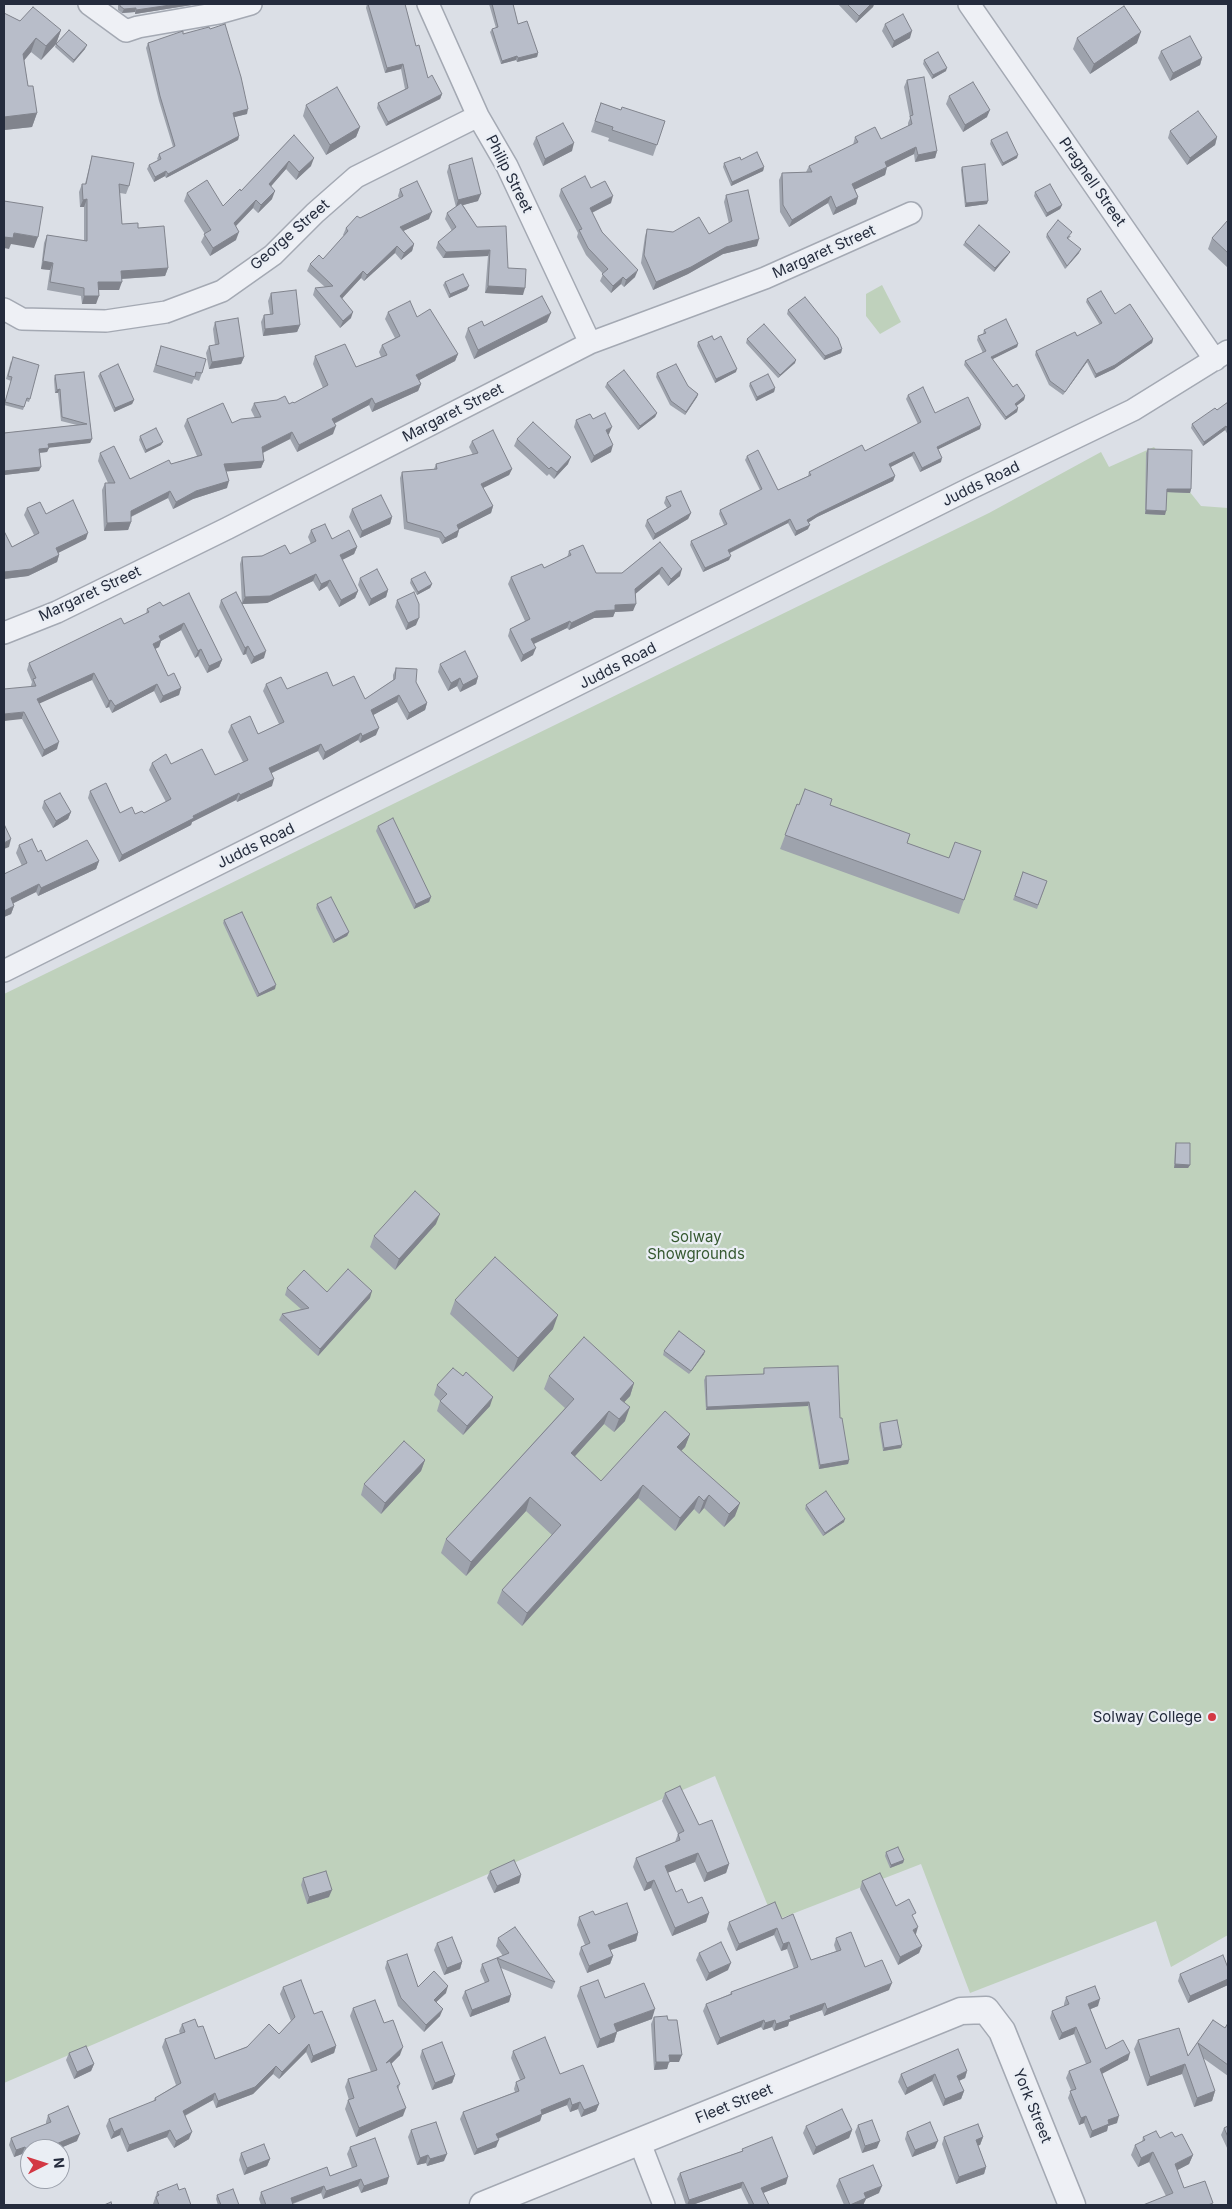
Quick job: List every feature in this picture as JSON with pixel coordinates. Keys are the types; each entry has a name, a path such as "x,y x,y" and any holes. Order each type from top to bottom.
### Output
{"street":[{"path":"90,4 126,31 138,26 219,13 252,4"},
{"name":"Philip Street","path":"428,4 478,116 507,166 590,343"},
{"name":"Pragnell Street","path":"969,4 1222,356"},
{"name":"George Street","path":"4,308 22,319 106,322 166,312 222,291 273,255 315,213 356,177 478,116"},
{"name":"Margaret Street","path":"4,633 57,612 228,528 590,343 765,278 911,214"},
{"name":"Judds Road","path":"4,971 962,492 1118,418 1222,356"},
{"name":"Fleet Street","path":"483,2205 640,2143 961,2011 986,2010"},
{"name":"York Street","path":"986,2010 1002,2031 1072,2205"},
{"path":"640,2143 664,2205"}],"green space":[{"path":"882,285 901,322 880,334 866,316 866,294"},
{"name":"Solway Showgrounds","path":"1154,447 1201,506 1228,508 1228,1935 1171,1967 1156,1921 970,1993 921,1864 774,1921 715,1776 4,2083 4,994 989,513 1101,452 1109,467"}],"building":[{"path":"120,4 177,4 136,10 136,8 124,9"},
{"path":"368,4 405,4 416,46 419,45 428,78 432,75 442,94 388,122 378,103 408,88 403,64 387,68"},
{"path":"492,4 513,4 518,24 527,21 538,53 518,58 517,56 502,61 492,29 498,27"},
{"path":"847,4 871,4 859,16"},
{"path":"1124,6 1141,32 1094,64 1077,38"},
{"path":"33,7 61,30 46,46 36,38 23,54 28,86 33,86 37,113 4,117 4,13 20,21"},
{"path":"903,14 912,31 894,41 885,24"},
{"path":"225,24 241,77 248,109 233,113 239,136 168,174 166,171 155,177 149,165 161,159 159,154 175,146 160,96 148,43 183,31 183,34"},
{"path":"69,30 87,45 74,60 56,44"},
{"path":"1190,36 1202,58 1173,73 1161,51"},
{"path":"938,52 947,68 933,75 924,60"},
{"path":"924,77 937,151 918,155 916,147 885,162 887,167 852,184 858,197 836,208 831,196 792,220 783,205 782,173 812,172 809,166 858,142 855,137 875,127 881,139 912,124 910,116 913,115 907,80"},
{"path":"973,82 990,110 965,125 949,96"},
{"path":"337,87 360,127 330,145 306,105"},
{"path":"601,103 621,110 622,107 665,121 657,145 612,130 613,127 595,121"},
{"path":"1198,111 1217,137 1190,158 1170,131"},
{"path":"563,123 574,143 545,159 536,137"},
{"path":"1007,132 1018,155 1003,163 991,140"},
{"path":"294,135 314,158 299,172 289,161 269,184 275,191 261,205 256,200 234,223 239,232 213,248 204,234 211,230 187,193 207,180 223,206 240,189 241,191"},
{"path":"757,152 764,167 732,182 724,163 740,157 741,160"},
{"path":"92,156 134,163 129,186 119,184 122,224 138,223 138,228 164,226 168,268 121,271 122,282 98,282 99,296 84,296 84,288 50,282 53,263 43,261 47,235 87,241 87,199 83,200 82,184 86,184"},
{"path":"472,158 481,194 458,200 449,165"},
{"path":"985,164 988,201 966,203 962,167"},
{"path":"585,176 591,188 605,181 613,196 590,208 602,232 638,270 626,280 623,277 613,286 602,274 608,269 588,248 579,230 582,229 561,189"},
{"path":"417,181 432,212 400,227 414,244 404,253 397,246 367,275 363,271 340,296 353,312 343,321 315,288 333,286 310,264 319,255 323,259 348,231 346,228 357,216 360,218 403,196 400,189"},
{"path":"1050,184 1062,205 1047,213 1035,192"},
{"path":"748,190 759,239 726,247 691,267 656,282 644,255 647,229 673,232 699,217 709,234 732,221 726,195"},
{"path":"4,201 43,207 38,237 14,233 13,238 4,237"},
{"path":"461,203 477,227 506,226 508,268 526,269 525,288 488,286 490,250 446,252 438,242 456,227 447,213"},
{"path":"1058,220 1072,232 1067,238 1081,249 1067,266 1047,234"},
{"path":"1228,220 1228,253 1212,238"},
{"path":"979,225 1010,252 995,268 965,242"},
{"path":"463,274 469,286 450,294 445,282"},
{"path":"296,290 300,325 265,329 264,315 273,314 271,293"},
{"path":"1101,291 1115,314 1130,304 1153,339 1115,365 1096,374 1088,359 1065,392 1050,381 1036,351 1075,332 1077,336 1102,323 1087,299"},
{"path":"542,296 551,313 478,350 468,328 482,321 484,326"},
{"path":"805,297 838,338 842,349 825,356 788,310"},
{"path":"410,301 417,317 430,309 458,354 416,375 421,384 375,404 372,398 332,419 336,426 299,445 292,432 262,447 264,461 224,464 229,481 196,491 176,502 170,491 131,511 131,522 107,523 105,483 115,483 100,453 114,446 130,479 169,460 171,464 202,455 187,419 223,403 232,423 241,419 261,417 254,403 277,400 285,396 289,404 294,403 328,385 315,356 345,344 356,367 387,355 382,345 400,336 388,312"},
{"path":"238,318 244,357 212,362 209,346 219,344 215,322"},
{"path":"1006,319 1018,344 991,357 1013,387 1017,384 1025,396 1015,404 1018,408 1006,417 965,361 986,351 978,336 986,333 984,330"},
{"path":"764,324 796,360 780,375 747,339"},
{"path":"712,336 714,340 721,336 737,369 716,379 698,342"},
{"path":"161,346 206,359 202,373 196,372 195,377 156,365"},
{"path":"13,357 39,365 30,399 27,398 24,407 5,402 12,377 8,376"},
{"path":"118,364 134,400 115,408 100,373"},
{"path":"676,364 688,386 698,394 686,412 671,401 657,373"},
{"path":"624,370 657,413 640,426 607,383"},
{"path":"84,372 92,439 48,444 49,448 39,449 41,467 4,471 4,433 87,424 62,417 60,389 57,390 55,375"},
{"path":"768,374 775,388 757,397 750,383"},
{"path":"923,387 935,413 968,397 981,425 937,447 942,458 922,468 914,452 889,464 895,476 819,513 807,520 810,525 796,531 790,519 728,550 731,556 705,568 691,541 727,524 720,510 762,489 747,456 758,450 778,490 811,475 809,472 862,445 865,451 921,422 908,395"},
{"path":"1228,402 1228,429 1226,426 1204,442 1192,424 1215,408 1217,410"},
{"path":"605,413 612,427 606,430 613,445 594,456 576,420 590,414 593,419"},
{"path":"533,422 571,457 557,472 551,467 549,469 517,439"},
{"path":"156,428 163,442 146,450 140,436"},
{"path":"493,430 512,469 481,484 493,506 457,525 459,530 445,538 441,532 407,522 402,472 437,469 436,464 478,453 472,441"},
{"path":"1148,449 1192,450 1191,489 1167,489 1166,511 1146,510"},
{"path":"681,491 691,513 655,534 647,520 671,506 666,497"},
{"path":"381,495 392,517 362,531 352,509"},
{"path":"73,500 88,533 56,548 59,555 31,569 4,572 4,531 12,547 39,533 27,508 40,502 46,514"},
{"path":"325,524 332,539 349,530 357,547 340,555 358,591 341,600 330,580 321,584 316,574 270,596 245,597 242,557 262,556 285,545 290,554 316,541 311,530"},
{"path":"660,542 682,569 671,579 662,567 635,589 636,604 615,605 615,610 596,611 571,623 570,621 531,639 536,648 523,655 510,629 530,619 511,577 542,564 544,568 571,555 569,551 583,545 596,573 622,573"},
{"path":"377,569 388,590 371,599 360,578"},
{"path":"425,572 432,584 418,592 411,579"},
{"path":"236,592 266,651 254,657 248,646 245,648 221,600"},
{"path":"414,592 419,604 419,618 408,623 397,600"},
{"path":"189,593 222,660 209,666 201,649 198,651 184,623 159,636 161,640 153,644 168,676 174,673 181,688 163,696 157,684 115,706 111,700 109,701 94,673 37,699 59,742 44,750 24,712 4,714 4,689 36,686 33,679 36,678 29,663 121,618 124,624 149,612 147,609 160,602 163,606"},
{"path":"465,651 478,677 463,685 460,678 451,683 440,664"},
{"path":"396,668 417,669 416,682 427,703 409,713 399,695 371,710 379,728 362,736 361,733 325,752 321,744 269,768 274,779 240,795 239,793 193,816 194,818 122,855 90,791 106,783 120,813 132,807 135,814 142,811 144,813 171,799 152,763 166,754 171,764 202,749 215,775 248,760 231,725 250,716 258,734 284,722 266,684 281,677 287,689 327,672 333,686 354,676 365,699 395,679"},
{"path":"805,789 832,799 830,805 910,834 907,843 949,858 955,842 981,851 964,900 785,835"},
{"path":"60,793 71,812 56,821 44,801"},
{"path":"393,818 431,897 416,904 378,826"},
{"path":"4,824 11,839 4,843"},
{"path":"32,839 38,852 41,850 46,861 87,840 99,861 41,888 39,884 11,898 14,906 4,911 4,874 27,863 19,845"},
{"path":"1023,872 1047,881 1038,905 1015,896"},
{"path":"331,897 349,932 335,940 317,904"},
{"path":"242,912 276,985 259,994 224,920"},
{"path":"1176,1143 1190,1143 1190,1165 1175,1164"},
{"path":"415,1191 440,1214 399,1259 374,1236"},
{"path":"495,1257 558,1315 518,1358 455,1300"},
{"path":"348,1269 372,1291 320,1349 282,1314 309,1308 287,1288 304,1270 327,1292"},
{"path":"679,1331 705,1351 691,1371 664,1351"},
{"path":"584,1337 634,1383 620,1399 630,1407 619,1419 609,1411 571,1453 601,1481 665,1411 690,1434 677,1447 740,1503 729,1514 709,1495 704,1501 699,1496 680,1518 643,1485 527,1613 502,1590 561,1525 530,1497 471,1562 446,1539 574,1399 549,1376"},
{"path":"838,1366 840,1418 842,1418 849,1460 820,1465 809,1402 707,1407 706,1376 764,1374 764,1368"},
{"path":"453,1368 463,1376 466,1372 493,1397 467,1426 440,1401 447,1394 437,1385"},
{"path":"897,1420 902,1445 884,1448 880,1423"},
{"path":"404,1441 425,1460 385,1503 364,1484"},
{"path":"826,1491 845,1519 825,1533 806,1505"},
{"path":"680,1786 699,1825 712,1820 729,1864 707,1873 698,1853 665,1866 676,1892 682,1889 688,1903 702,1897 709,1913 675,1928 654,1880 647,1883 636,1858 680,1840 678,1834 684,1831 665,1793"},
{"path":"898,1847 904,1860 891,1865 886,1852"},
{"path":"514,1860 521,1875 497,1886 490,1871"},
{"path":"326,1871 332,1890 309,1897 303,1878"},
{"path":"880,1873 896,1906 909,1899 916,1913 912,1915 918,1927 913,1930 922,1946 900,1957 862,1881"},
{"path":"775,1902 782,1919 793,1914 811,1960 841,1950 836,1938 851,1932 865,1967 882,1960 892,1983 827,2009 825,2003 790,2016 791,2019 776,2024 775,2020 765,2023 764,2020 720,2038 706,2004 732,1994 731,1992 798,1967 789,1942 783,1944 777,1928 739,1944 729,1922"},
{"path":"627,1903 638,1933 608,1945 613,1956 589,1966 581,1947 590,1943 579,1917 593,1911 595,1915"},
{"path":"515,1927 555,1982 497,1958 511,1995 472,2010 465,1991 489,1981 482,1964 509,1953 498,1938"},
{"path":"452,1937 462,1962 447,1968 437,1943"},
{"path":"721,1942 731,1963 709,1973 699,1953"},
{"path":"407,1954 418,1987 434,1971 448,1986 434,2000 443,2009 426,2025 401,1998 387,1961"},
{"path":"1223,1955 1228,1968 1228,1979 1190,1996 1180,1974"},
{"path":"301,1980 314,2014 322,2011 336,2046 313,2056 309,2044 282,2072 276,2066 255,2087 218,2101 215,2093 183,2111 192,2132 176,2141 170,2130 129,2145 122,2128 114,2132 109,2119 156,2100 155,2098 181,2083 165,2039 185,2032 182,2024 195,2019 198,2027 203,2026 215,2059 247,2047 269,2024 279,2034 295,2017 283,1987"},
{"path":"598,1980 605,1998 644,1983 655,2009 614,2024 617,2032 600,2039 580,1987"},
{"path":"1095,1986 1100,1999 1088,2004 1106,2049 1123,2040 1130,2053 1100,2069 1119,2116 1108,2120 1109,2124 1092,2131 1086,2116 1081,2118 1070,2091 1076,2089 1069,2071 1091,2062 1076,2027 1062,2033 1052,2011 1069,2004 1066,1997"},
{"path":"375,2000 384,2023 393,2020 403,2047 386,2063 390,2061 400,2084 397,2086 406,2108 359,2128 348,2100 354,2098 348,2079 377,2070 353,2008"},
{"path":"667,2016 668,2020 677,2020 682,2055 669,2055 670,2062 656,2062 654,2017"},
{"path":"1213,2020 1225,2028 1228,2023 1228,2065 1198,2043 1215,2091 1197,2098 1185,2064 1150,2077 1138,2040 1179,2028 1188,2056"},
{"path":"545,2037 560,2074 583,2065 599,2104 584,2110 580,2102 572,2105 570,2098 541,2110 542,2114 496,2134 499,2140 477,2149 463,2112 519,2091 516,2082 525,2078 513,2051"},
{"path":"442,2042 455,2075 435,2083 422,2050"},
{"path":"86,2046 94,2064 77,2072 69,2053"},
{"path":"958,2049 967,2071 957,2076 964,2091 945,2099 935,2074 907,2088 901,2074"},
{"path":"68,2106 80,2134 68,2139 20,2139 20,2149 16,2150 11,2138 51,2122 48,2115"},
{"path":"842,2109 852,2130 816,2147 806,2126"},
{"path":"872,2120 880,2141 865,2146 858,2125"},
{"path":"436,2122 447,2154 430,2159 428,2155 420,2158 411,2130"},
{"path":"930,2122 938,2141 915,2150 907,2132"},
{"path":"978,2124 983,2137 976,2140 986,2167 959,2177 944,2137"},
{"path":"1228,2126 1228,2137 1224,2128"},
{"path":"1156,2131 1160,2138 1172,2132 1175,2137 1182,2134 1193,2155 1175,2164 1184,2188 1205,2181 1213,2203 1208,2205 1143,2205 1173,2193 1153,2152 1141,2158 1135,2145 1145,2140 1143,2137"},
{"path":"772,2137 788,2177 761,2188 769,2205 754,2205 743,2182 689,2200 680,2173 743,2151 742,2149"},
{"path":"375,2138 389,2177 364,2186 361,2179 326,2191 324,2186 291,2198 293,2205 266,2205 261,2192 327,2167 330,2176 357,2166 350,2147"},
{"path":"264,2144 270,2159 247,2168 241,2153"},
{"path":"873,2165 882,2186 864,2193 866,2198 850,2205 839,2179"},
{"path":"177,2184 179,2190 185,2188 191,2205 159,2205 156,2197 159,2195 157,2192"},
{"path":"233,2189 239,2205 221,2205 217,2195"}],"place":[{"name":"Solway College","path":"1212,1717"}]}
